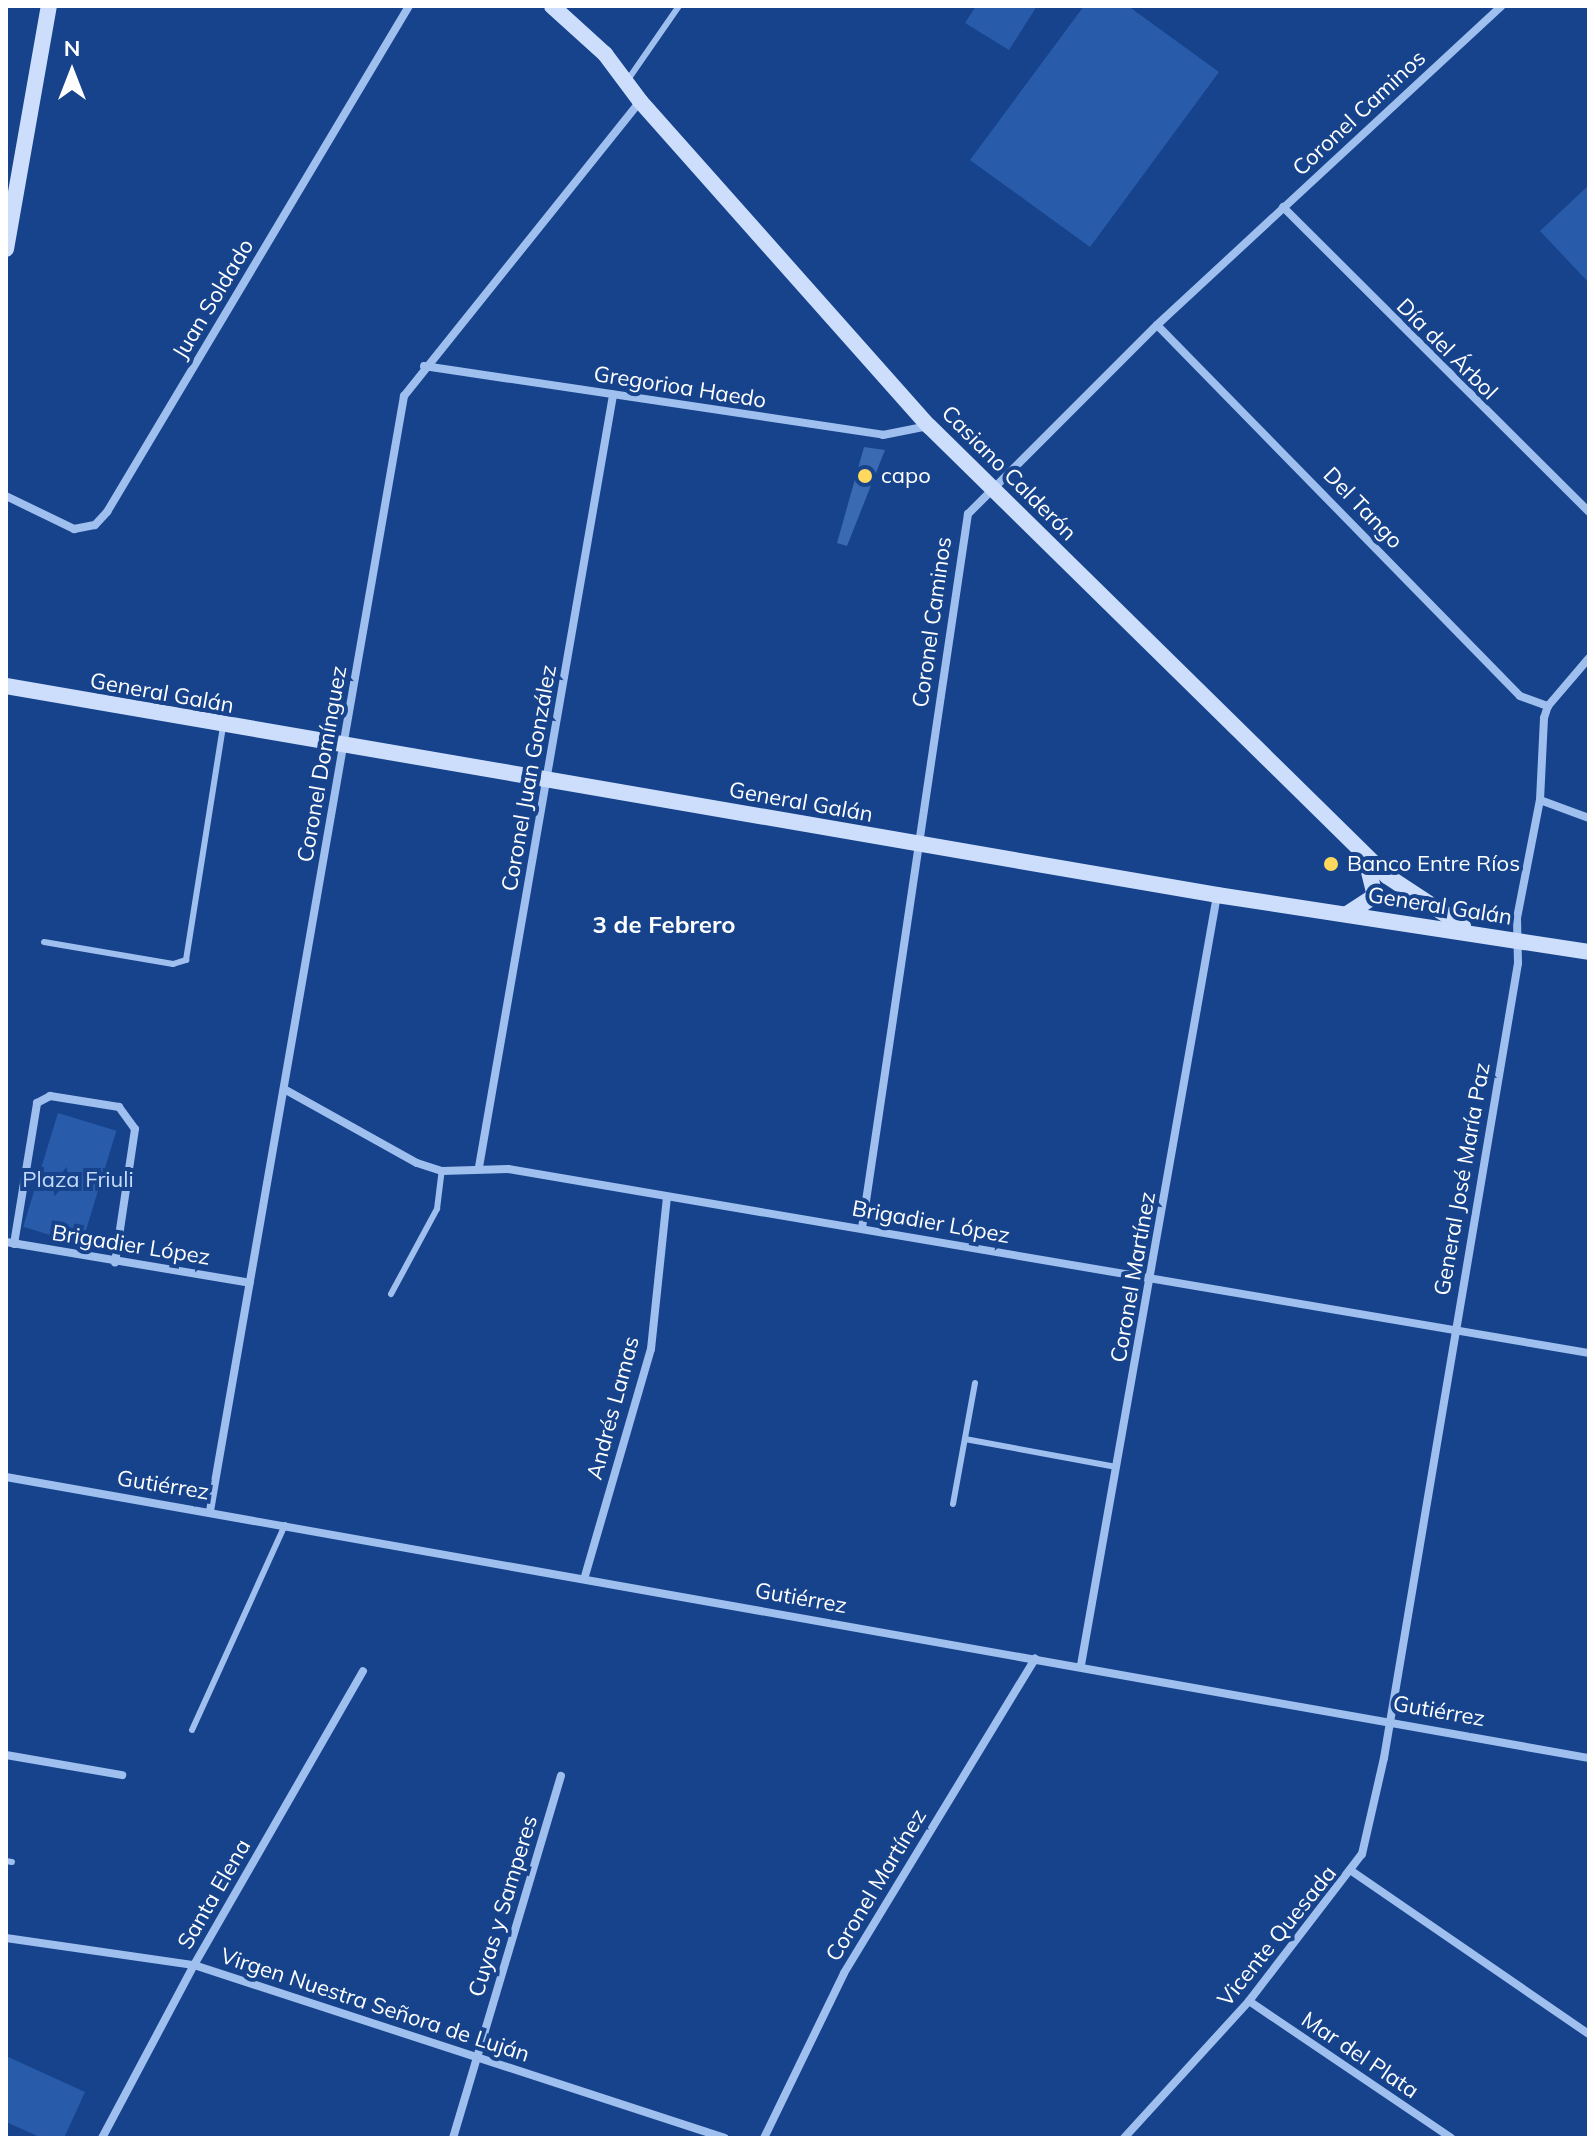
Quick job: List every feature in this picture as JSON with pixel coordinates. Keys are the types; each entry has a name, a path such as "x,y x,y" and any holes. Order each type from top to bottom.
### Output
{"street":[{"path":"6,249 49,6"},
{"name":"Juan Soldado","path":"6,496 74,529 95,525 107,512 409,6"},
{"name":"Casiano Calderón","path":"552,6 590,37 640,101 929,426 1364,854 1418,901 1473,931"},
{"name":"Coronel Caminos","path":"862,1228 960,543 968,514 1157,325 1501,6"},
{"name":"Coronel Domínguez","path":"210,1511 399,414 424,366 640,101"},
{"name":"Día del Árbol","path":"1283,207 1589,512"},
{"name":"Del Tango","path":"1157,325 1520,696 1548,706"},
{"name":"Gregorioa Haedo","path":"424,366 883,435 929,426"},
{"name":"Coronel Juan González","path":"479,1167 613,395"},
{"path":"1548,706 1589,658"},
{"name":"General Galán","path":"6,686 919,845 1217,895 1473,931 1589,952"},
{"name":"General José María Paz","path":"1389,1720 1518,941 1517,918 1540,800 1548,706"},
{"path":"1540,800 1589,818"},
{"path":"1346,915 1375,896 1364,854"},
{"name":"Coronel Martínez","path":"1081,1665 1152,1278 1217,895"},
{"path":"284,1089 442,1171"},
{"path":"10,1243 37,1103 50,1096 119,1107 135,1129 115,1263"},
{"name":"Brigadier López","path":"442,1171 479,1167 862,1228 1589,1353"},
{"name":"Andrés Lamas","path":"585,1576 648,1363 667,1198"},
{"name":"Brigadier López","path":"10,1243 115,1263 250,1283"},
{"name":"Gutiérrez","path":"6,1477 585,1576 1589,1758"},
{"name":"Coronel Martínez","path":"764,2138 844,1973 1035,1659"},
{"name":"Santa Elena","path":"102,2138 194,1965 363,1671"},
{"name":"Vicente Quesada","path":"1124,2138 1249,2001 1353,1872 1368,1835 1389,1720"},
{"path":"6,1755 122,1775"},
{"name":"Cuyas y Samperes","path":"453,2138 475,2055 561,1776"},
{"path":"1353,1872 1589,2034"},
{"name":"Virgen Nuestra Señora de Luján","path":"6,1938 194,1965 725,2138"},
{"name":"Mar del Plata","path":"1249,2001 1451,2138"}],"lane":[{"path":"627,81 679,6"},
{"path":"44,942 173,964 186,960 223,726"},
{"path":"391,1294 437,1209 442,1171"},
{"path":"953,1504 975,1383"},
{"path":"965,1439 1116,1467"},
{"path":"192,1730 285,1525"}],"green space":[{"path":"976,6 1037,6 1009,50 965,23"},
{"path":"1084,6 1128,6 1219,72 1090,247 970,160"},
{"path":"1589,185 1589,283 1540,231"},
{"name":"Plaza Friuli","path":"58,1113 116,1131 82,1245 23,1227"},
{"path":"6,2056 85,2092 64,2138 42,2138 6,2122"}],"building":[{"name":"capo","path":"864,447 885,450 847,546 837,543"}],"place":[{"name":"capo","path":"865,476"},
{"name":"Banco Entre Ríos","path":"1331,864"}],"district":[{"name":"3 de Febrero","path":"664,925"}]}
